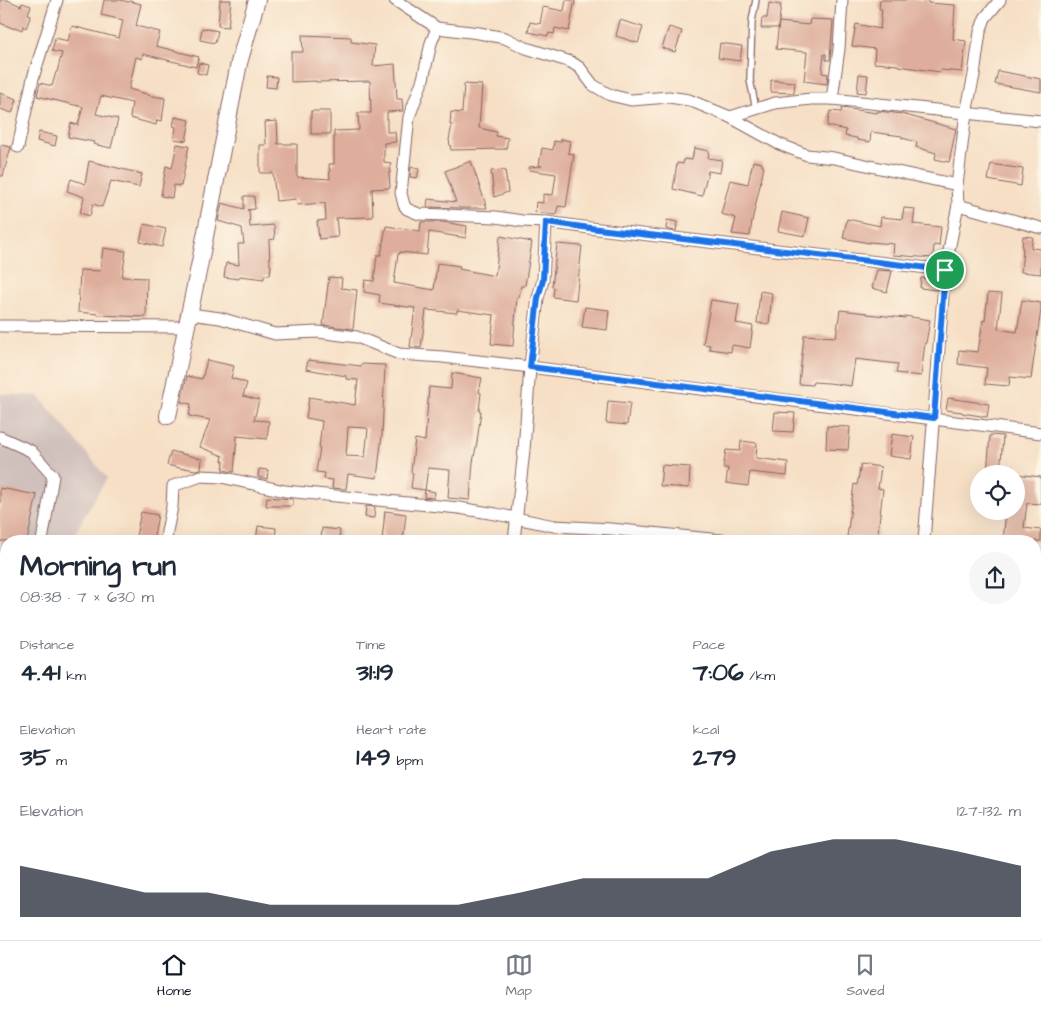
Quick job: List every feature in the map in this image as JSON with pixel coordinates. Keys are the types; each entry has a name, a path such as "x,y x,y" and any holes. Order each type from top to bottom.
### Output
{"street":[{"path":"18,147 33,78 57,0"},
{"path":"168,416 238,63 257,0"},
{"path":"395,0 437,28 505,38 526,48 571,62 580,68 593,85 610,95 631,100 669,97 689,100 730,117 779,144 807,155 834,158 957,185"},
{"path":"832,99 839,49 842,0"},
{"path":"924,535 945,270 958,205 957,185 966,113 980,32 985,18 1000,0"},
{"path":"437,28 409,117 401,184 401,193 407,209 419,214 496,217 546,222 945,270"},
{"path":"730,117 775,103 832,99 1041,121"},
{"path":"958,205 1041,228"},
{"path":"515,535 524,450 530,367 538,298 543,280 546,222"},
{"path":"0,326 220,318 275,334 318,332 358,338 399,354 530,367 1041,433"},
{"path":"0,437 31,451 53,476 43,535"},
{"path":"167,535 174,486 201,476 231,478 286,490 459,508 554,526 670,535"}],"lane":[{"path":"756,0 752,21 750,80 756,109"}],"shaded area":[{"path":"0,394 39,396 107,478 74,535 0,535"}],"building":[{"path":"0,0 7,0 21,6 22,3 31,6 28,14 31,15 26,28 23,26 22,30 15,27 15,29 0,23"},
{"path":"104,0 130,1 141,4 136,26 160,32 156,46 199,57 196,67 143,54 142,59 136,57 129,89 165,98 162,121 157,120 156,125 130,118 132,103 101,96 96,114 118,119 111,148 93,144 94,142 68,137 71,123 78,125 83,107 37,96 40,83 52,86 57,72 62,53 52,51 55,38 68,41 72,26 119,38 123,20 101,15"},
{"path":"220,0 231,0 228,27 218,26"},
{"path":"566,0 575,0 569,31 555,28 554,34 549,33 548,36 528,32 530,22 540,24 543,7 564,11"},
{"path":"880,0 928,0 928,3 955,5 953,39 966,41 962,72 941,70 940,72 874,63 875,49 852,46 856,24 880,29 882,9 879,9"},
{"path":"769,3 781,5 778,28 761,28 762,18 767,18"},
{"path":"810,19 833,20 830,60 826,60 826,54 824,54 822,73 828,74 827,84 804,81 807,52 776,49 779,22 809,25"},
{"path":"620,20 643,27 638,43 616,36"},
{"path":"669,27 682,31 675,52 662,48"},
{"path":"202,28 218,31 215,43 200,40"},
{"path":"302,35 351,37 351,42 375,45 373,66 395,64 397,99 402,99 403,111 387,112 387,132 395,132 396,142 384,143 384,162 391,163 389,173 390,188 372,189 373,217 336,218 338,237 319,239 317,221 326,220 325,203 297,205 296,199 276,201 273,173 260,173 260,145 266,145 265,122 277,121 278,144 297,144 297,177 330,179 329,164 334,164 334,131 359,130 358,113 371,113 370,81 291,82 291,52 303,52"},
{"path":"720,43 742,46 740,61 718,58"},
{"path":"199,63 208,65 206,75 197,73"},
{"path":"998,71 1041,79 1041,92 995,84"},
{"path":"859,74 868,75 866,93 857,92"},
{"path":"267,76 277,77 276,88 266,87"},
{"path":"771,80 795,82 794,93 771,92"},
{"path":"464,84 482,85 479,128 497,132 496,136 508,138 506,149 451,150 449,140 452,125 450,125 451,112 462,113"},
{"path":"0,93 17,99 12,113 0,109"},
{"path":"842,108 902,114 956,129 949,162 935,159 936,153 916,147 917,142 902,138 902,136 871,132 870,142 845,136 846,130 827,126 830,111 841,112"},
{"path":"311,111 330,111 330,134 311,134"},
{"path":"175,117 190,120 186,141 174,139 176,127 173,126"},
{"path":"39,132 57,136 55,146 37,141"},
{"path":"561,139 570,141 568,153 574,154 566,207 558,206 556,215 535,212 536,202 543,203 543,194 553,195 556,174 529,170 529,167 542,166 539,165 542,148 553,150 554,141 561,142"},
{"path":"177,144 189,146 181,186 174,185 172,198 161,196 166,166 172,168"},
{"path":"0,145 11,147 3,176 0,176"},
{"path":"694,148 709,151 708,158 722,160 720,173 708,171 702,196 673,189 677,163 683,164 684,159 692,160"},
{"path":"89,161 142,174 139,187 111,181 102,207 93,204 90,216 80,213 84,197 67,191 71,179 85,184"},
{"path":"471,161 487,208 427,207 428,199 456,202 445,171"},
{"path":"753,161 762,163 764,167 750,236 732,234 736,218 721,214 730,180 748,184"},
{"path":"991,164 1023,169 1021,186 988,180"},
{"path":"411,167 419,169 417,178 410,177"},
{"path":"505,170 508,192 494,197 491,171"},
{"path":"244,196 254,196 255,209 247,210 249,210 250,227 274,225 275,239 269,240 270,275 264,275 264,279 240,276 239,279 224,277 226,263 239,265 238,244 244,244 242,228 218,221 222,203 244,209"},
{"path":"904,208 915,209 913,224 941,227 939,246 934,245 933,258 893,255 894,244 869,243 843,238 847,219 880,226 881,217 902,219"},
{"path":"782,212 809,218 805,236 778,231"},
{"path":"667,220 677,222 676,231 666,229"},
{"path":"421,222 443,222 467,226 466,238 429,232 427,255 400,252 398,254 394,283 434,290 437,263 460,266 459,269 495,276 500,236 532,242 525,286 521,286 519,297 517,297 513,346 491,344 494,315 457,310 457,313 426,310 421,348 410,347 415,308 379,303 380,295 364,292 365,280 374,281 377,255 381,255 386,226 420,231"},
{"path":"144,224 166,229 162,247 140,242"},
{"path":"1023,236 1033,237 1031,248 1041,249 1041,274 1021,272"},
{"path":"557,244 582,246 576,300 553,297 554,287 552,287"},
{"path":"103,248 126,251 122,277 147,278 146,317 98,315 78,312 80,270 100,271"},
{"path":"877,270 892,271 887,292 872,288"},
{"path":"329,277 342,278 341,288 357,290 353,329 323,325"},
{"path":"921,278 937,280 936,290 920,288"},
{"path":"760,291 772,293 769,324 757,323"},
{"path":"988,293 1002,294 998,329 1017,332 1022,300 1041,303 1031,379 1010,377 1009,386 985,384 987,368 958,364 959,350 978,352 983,320 985,321"},
{"path":"711,300 739,304 736,323 753,326 750,348 732,345 731,352 709,349 710,345 703,344"},
{"path":"585,307 609,310 607,330 582,327"},
{"path":"840,310 930,320 921,376 896,373 898,364 855,359 851,386 813,382 812,385 799,384 804,335 836,337"},
{"path":"207,360 234,366 231,378 247,383 243,396 259,400 254,420 269,421 267,439 237,436 234,472 223,470 223,456 200,447 210,420 189,416 191,404 181,402 187,376 202,379"},
{"path":"308,360 361,366 361,364 385,365 382,435 377,478 348,474 346,489 332,488 333,480 324,479 325,473 316,472 322,421 306,418 309,397 355,405 358,380 346,379 346,376 306,369","holes":["348,427 367,428 365,457 346,456"]},
{"path":"452,373 482,378 479,392 481,393 479,411 481,411 473,462 470,500 448,498 450,470 428,468 425,490 411,488 415,439 425,441 429,387 451,389"},
{"path":"948,398 989,404 987,417 946,410"},
{"path":"608,401 630,403 627,425 606,423"},
{"path":"775,412 795,413 793,432 773,431"},
{"path":"827,426 850,427 848,450 826,449"},
{"path":"892,434 914,437 911,459 889,456"},
{"path":"990,435 1003,436 1001,465 988,465"},
{"path":"741,441 757,443 756,458 788,462 787,476 750,472 748,486 726,483 728,468 723,468 726,450 740,451"},
{"path":"171,451 202,459 201,469 184,469 167,465"},
{"path":"861,464 881,467 878,488 883,489 878,535 847,535 854,484 857,485"},
{"path":"662,465 690,467 689,488 660,486"},
{"path":"259,469 268,470 267,479 258,477"},
{"path":"1025,475 1041,477 1041,504 1027,503 1025,520"},
{"path":"0,488 37,495 28,535 0,535"},
{"path":"425,490 435,492 434,498 424,497"},
{"path":"267,497 293,499 293,506 266,506"},
{"path":"366,506 375,507 374,518 365,517"},
{"path":"385,511 406,514 404,535 383,535"},
{"path":"141,512 158,515 154,535 136,535"},
{"path":"1005,520 1025,520 1024,528 1041,530 1041,535 1004,535"},
{"path":"258,526 276,528 275,535 257,535"},
{"path":"322,528 340,530 340,535 321,535"}],"route":[{"path":"546,222 945,270 934,418 530,367 538,298 543,280 546,222"}]}
